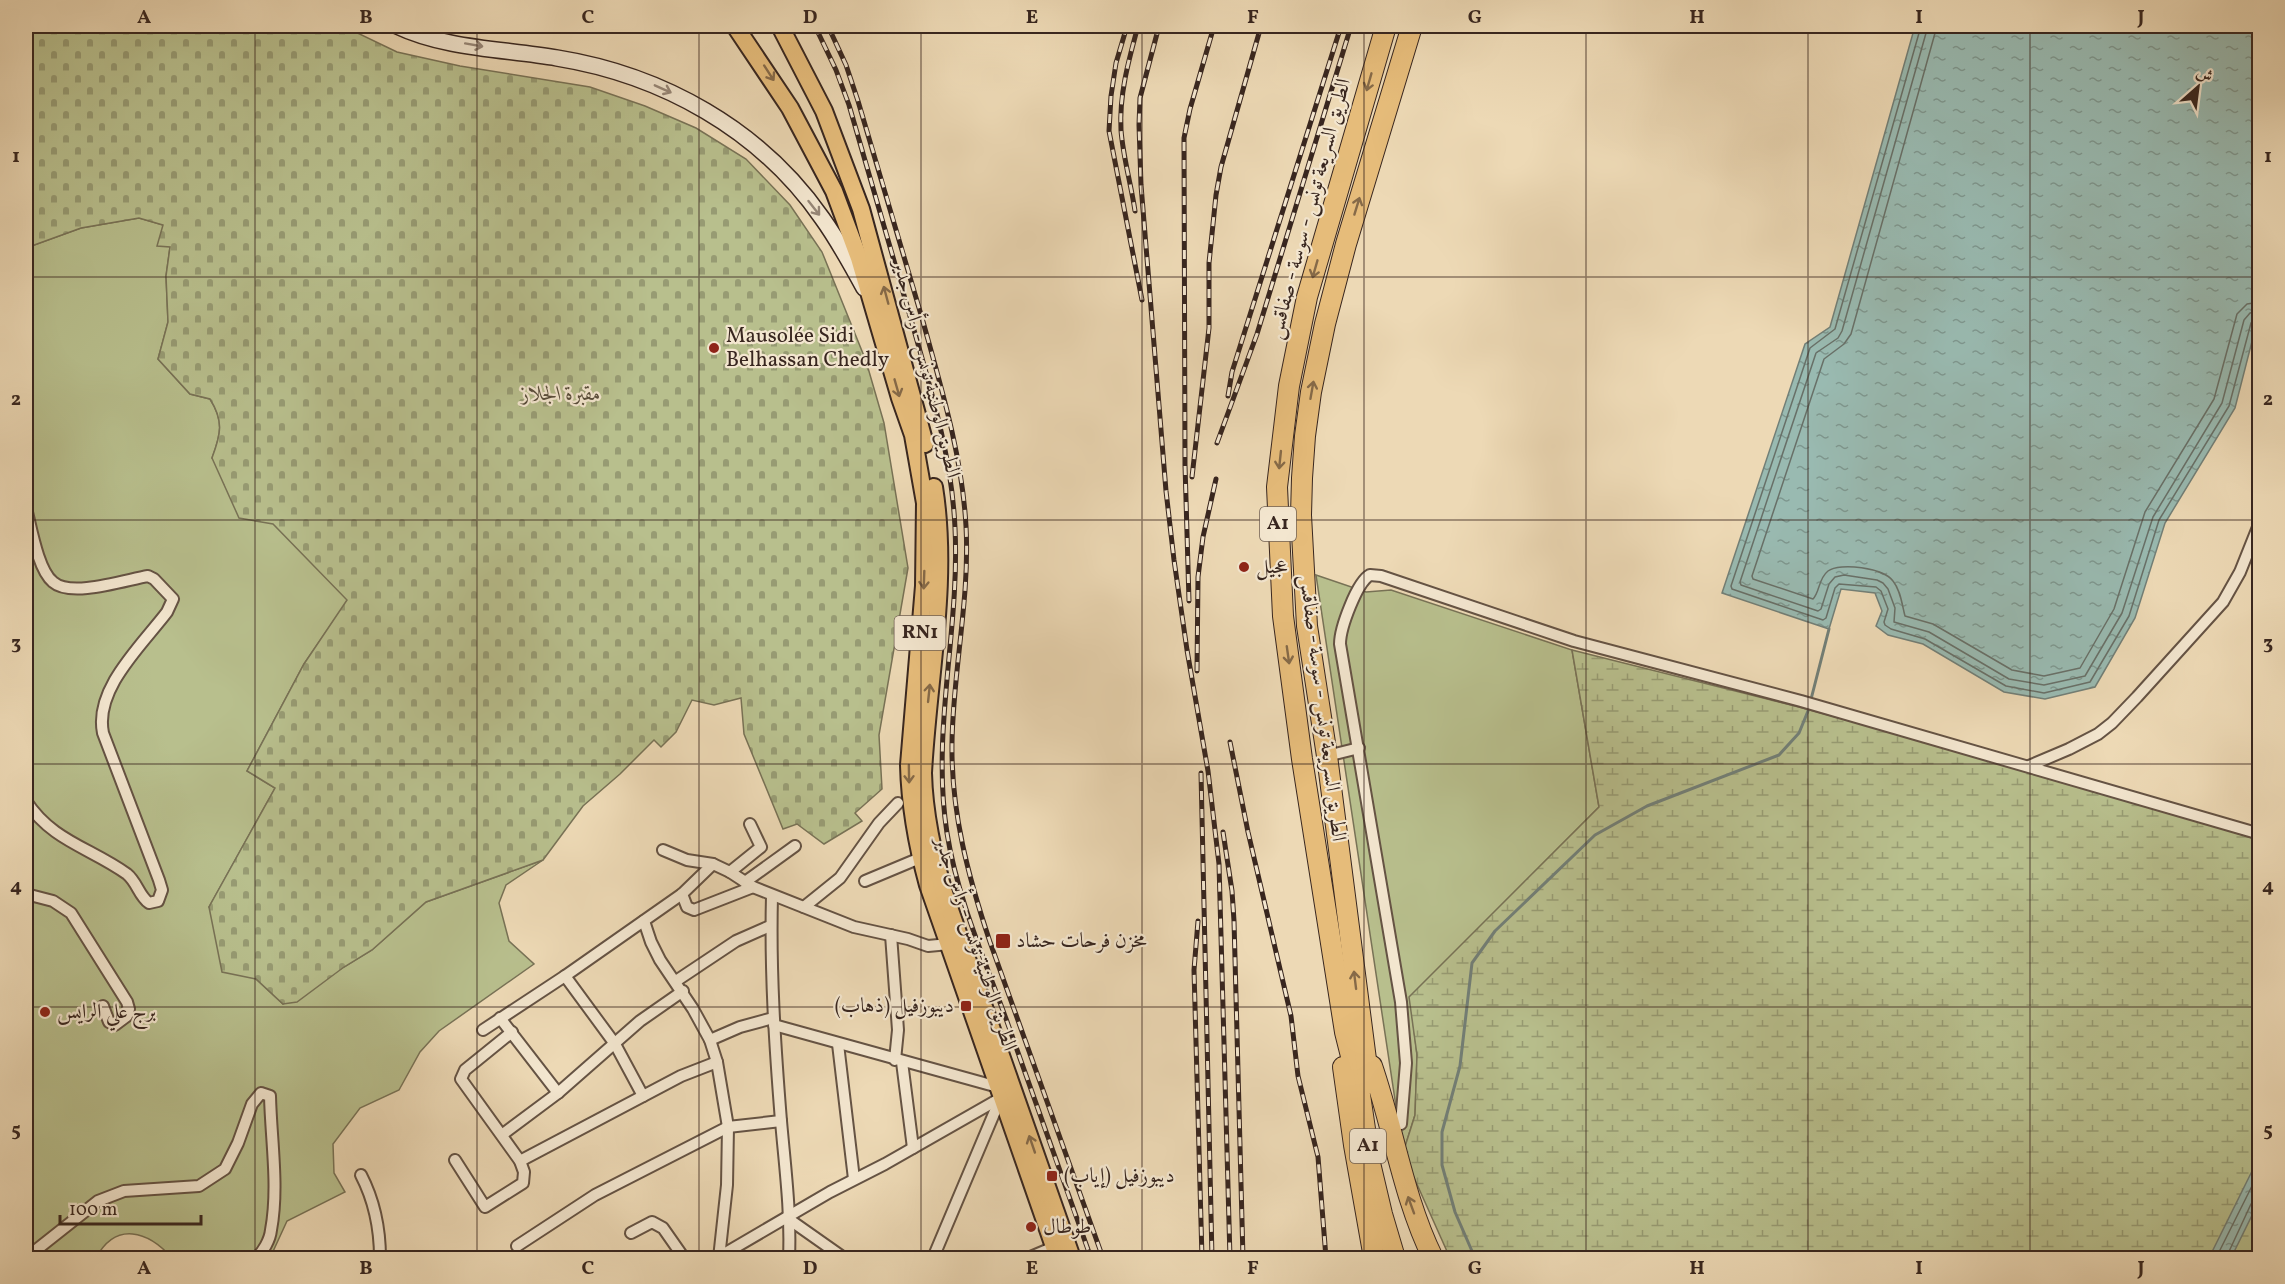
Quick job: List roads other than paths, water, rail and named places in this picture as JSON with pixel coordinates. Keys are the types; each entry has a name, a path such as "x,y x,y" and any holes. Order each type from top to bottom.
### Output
{"highway":[{"name":"الطريق السريعة تونس - سوسة - صفاقس","path":"1386,26 1307,297 1289,387 1277,487 1283,615 1302,759 1354,1035 1382,1161 1408,1258"},
{"name":"الطريق السريعة تونس - سوسة - صفاقس","path":"1395,1258 1375,1184 1359,1088 1327,756 1307,626 1301,515 1305,436 1325,324 1343,255 1412,26"},
{"path":"1374,1258 1346,1093 1342,1051 1354,1035 1382,1096 1408,1198 1433,1258"}],"main road":[{"path":"397,26 425,36 594,64 652,84 707,111 754,144 800,189 837,240 875,308"},
{"name":"الطريق الوطنية تونس - رأس جدير","path":"735,26 790,108 834,191 859,258 913,435 925,504 924,586 909,765 910,792 920,858 948,944 1004,1092 1072,1258"},
{"name":"الطريق الوطنية تونس - رأس جدير","path":"780,26 824,111 842,154 867,230 922,428 937,507 939,540 934,645 925,727 924,801 932,852 1004,1092 1056,1253"}],"street":[{"path":"26,508 43,567 52,582 62,588 75,590 148,576 173,598 167,612 112,683 102,707 100,721 159,880 162,890 158,901 149,903 144,899 134,880 127,874 50,829 36,818 26,801"},
{"path":"2029,766 2098,734 2137,697 2212,617 2223,602 2240,572 2259,522"},
{"path":"1401,1124 1406,1063 1401,1002 1340,636 1361,583 1370,575 1381,576 1574,641 1801,700 2259,834"},
{"path":"1327,756 1359,748"},
{"path":"804,907 840,878 879,823 898,802"},
{"path":"730,872 761,847 750,824"},
{"path":"682,894 687,907 694,910 749,885 795,846"},
{"path":"663,850 687,860 713,864 772,896 854,927 928,946 948,944"},
{"path":"865,881 920,858"},
{"path":"483,1030 566,976 682,894 713,864"},
{"path":"26,894 53,901 71,913 127,1002 129,1009 127,1016 115,1025 109,1022 103,1006"},
{"path":"772,896 770,926 774,1022 790,1218 789,1258"},
{"path":"644,921 660,960 683,991 710,1040 717,1062 728,1127 726,1185 718,1258"},
{"path":"676,981 728,946 770,926"},
{"path":"891,935 898,1061 913,1148"},
{"path":"566,976 615,1044 644,1096"},
{"path":"503,1134 558,1093 640,1021 683,991"},
{"path":"501,1018 558,1093"},
{"path":"710,1040 740,1027 774,1022 838,1044 1004,1092"},
{"path":"455,1160 485,1207 523,1183 524,1172 520,1161 503,1134 461,1079 465,1070 512,1032"},
{"path":"838,1044 854,1179"},
{"path":"520,1161 681,1076 717,1062"},
{"path":"718,1258 854,1179 913,1148 1004,1092"},
{"path":"933,1258 1004,1092"},
{"path":"26,1258 98,1201 124,1191 199,1186 225,1169 238,1143 252,1104 261,1093 270,1096 274,1188 271,1232 262,1253 256,1258"},
{"path":"517,1246 595,1195 728,1127 781,1121"},
{"path":"361,1175 379,1225 380,1258"},
{"path":"790,1218 844,1258"},
{"path":"631,1233 652,1222 658,1224 684,1258"},
{"path":"1028,1258 1056,1253"}],"water":[{"path":"1915,26 2259,26 2259,314 2235,408 2165,523 2135,618 2095,687 2045,699 2004,692 1923,644 1888,635 1876,626 1882,611 1875,593 1841,589 1829,629 1722,593 1805,344 1830,327"},
{"path":"2259,1157 2259,1201 2231,1258 2209,1258"}],"waterway":[{"path":"1475,1258 1455,1212 1442,1165 1442,1132 1460,1066 1472,963 1495,931 1595,835 1647,806 1779,755 1799,733 1808,711 1829,629"}],"railway":[{"path":"815,26 836,70 849,105 940,424 950,476 955,528 954,604 942,757 943,795 951,856 972,926 1091,1258"},
{"path":"828,26 846,65 858,101 922,318 950,421 960,473 967,553 953,716 952,769 962,844 990,942 1103,1258"},
{"path":"1127,26 1116,63 1109,131 1142,300"},
{"path":"1135,211 1123,150 1121,117 1125,77 1138,26"},
{"path":"1159,26 1140,98 1141,185 1166,491 1187,650 1208,771 1219,864 1230,1258"},
{"path":"1189,601 1185,465 1184,138 1214,26"},
{"path":"1192,477 1209,328 1209,263 1216,195 1221,167 1261,26"},
{"path":"1228,396 1232,372 1341,26"},
{"path":"1217,443 1257,334 1351,26"},
{"path":"1197,671 1198,577 1203,537 1216,479"},
{"path":"1230,742 1248,832 1291,1016 1298,1076 1318,1157 1326,1258"},
{"path":"1201,773 1212,1258"},
{"path":"1223,832 1234,921 1243,1258"},
{"path":"1198,921 1194,970 1202,1258"}],"place":[{"name":"Mausolée Sidi Belhassan Chedly","path":"714,348"},
{"name":"عجيل","path":"1244,567"},
{"name":"مخزن فرحات حشاد","path":"1003,941"},
{"name":"ديبوزفيل (ذهاب)","path":"966,1006"},
{"name":"برج علي الرايس","path":"45,1012"},
{"name":"ديبوزفيل (إياب)","path":"1052,1176"},
{"name":"طوطال","path":"1031,1227"}],"park label":[{"name":"مقبرة الجلاز","path":"561,394"}]}
